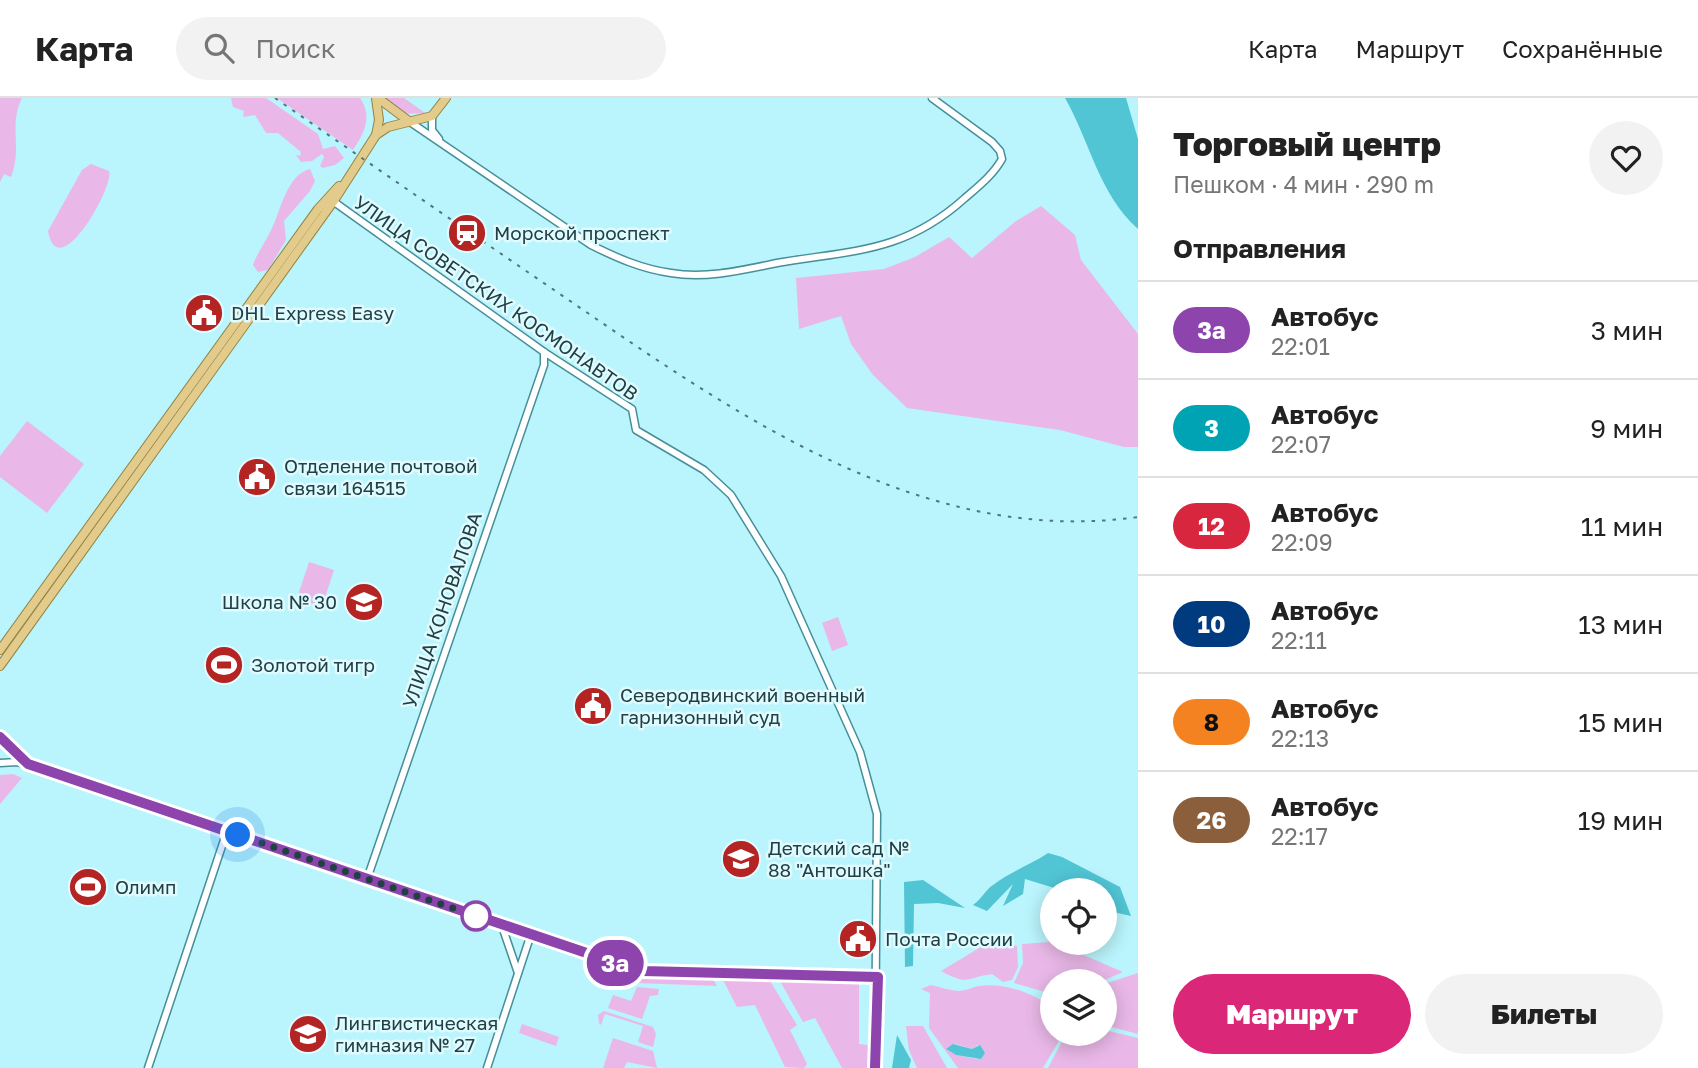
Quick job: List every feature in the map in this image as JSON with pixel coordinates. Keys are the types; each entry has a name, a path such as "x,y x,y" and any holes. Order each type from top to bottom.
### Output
{"main road":[{"path":"377,98 410,122"},
{"path":"376,135 379,120 377,98"},
{"path":"0,666 4,646 376,135 388,127 432,116 446,98"}],"street":[{"path":"410,122 591,245 636,266 689,275 861,252 894,242 950,211 990,175 1002,159 1000,151 992,142 932,98"},
{"path":"432,116 432,130 440,141"},
{"name":"УЛИЦА СОВЕТСКИХ КОСМОНАВТОВ","path":"330,199 544,352 632,410 636,430 704,470 731,495 781,576 860,752 875,804 878,977 876,1068"},
{"name":"УЛИЦА КОНОВАЛОВА","path":"367,879 544,365 544,352"},
{"path":"0,737 28,764"},
{"path":"0,763 28,764 643,971 878,977"},
{"path":"148,1068 227,831"},
{"path":"506,926 504,932 519,974"},
{"path":"487,1068 531,934"}],"shaded area":[{"path":"0,98 22,98 16,118 14,166 11,177 4,174 0,182"},
{"path":"231,98 266,98 318,134 323,149 335,146 344,158 335,165 323,168 320,166 324,157 322,154 312,161 301,162 296,155 300,156 301,152 278,133 266,133 255,115 243,117 244,111 233,107"},
{"path":"277,98 360,98 366,112 366,125 353,150"},
{"path":"384,98 404,98 425,113 402,114"},
{"path":"91,164 109,171 109,180 103,194 95,211 73,240 63,247 54,245 48,231 82,170"},
{"path":"310,169 315,181 310,191 284,221 286,240 268,270 258,272 253,265 286,193 296,177"},
{"path":"1041,206 1075,235 1081,260 1138,334 1138,447 1124,447 1060,430 907,408 873,375 851,344 841,316 799,329 796,278 884,269 915,257 949,237 972,258 1016,221"},
{"path":"27,421 84,464 47,513 0,477 0,456"},
{"path":"309,562 334,570 322,607 297,598"},
{"path":"838,617 848,645 832,651 822,623"},
{"path":"13,774 22,778 0,804 0,775"},
{"path":"989,942 1017,946 1018,967 1012,980 1003,982 992,974 962,980 941,971"},
{"path":"1040,943 1040,955 1083,955 1116,969 1040,969 1040,991 1014,983 1023,963 1022,944"},
{"path":"611,969 638,975 713,979 717,986 637,983 609,974"},
{"path":"1138,973 1138,1034 1117,1028 1117,980"},
{"path":"722,978 770,981 797,1025 790,1030 807,1064 804,1068 785,1067 755,1005 737,1007"},
{"path":"780,981 859,983 859,1044 868,1045 868,1068 842,1068 815,1018 803,1022"},
{"path":"931,985 958,991 988,985 1017,990 1036,997 1040,1000 1040,1046 1056,1046 1043,1068 958,1068 929,1028 930,993 921,989","holes":["956,1044 972,1049 978,1045 985,1053 977,1059 956,1055 948,1050"]},
{"path":"637,987 659,989 658,995 650,996 642,1019 608,1008 613,995 631,1001"},
{"path":"604,1011 653,1027 656,1034 653,1047 638,1042 643,1026 605,1014 601,1025 598,1015"},
{"path":"522,1024 559,1037 556,1046 519,1033"},
{"path":"906,1026 923,1026 947,1068 917,1068 909,1050"},
{"path":"1117,1033 1138,1038 1138,1068 1048,1068 1060,1046 1117,1046"},
{"path":"613,1038 653,1051 657,1068 627,1062 624,1068 603,1068"}],"water":[{"path":"1065,98 1126,98 1138,139 1138,229 1104,184"},
{"path":"1048,853 1062,857 1103,878 1040,878 1040,884 1025,879 1023,894 1003,906 1013,884 987,911 973,905 1000,880"},
{"path":"923,880 965,908 938,903 914,904 913,966 905,967 904,882"},
{"path":"1117,885 1120,887 1131,916 1117,913"},
{"path":"897,1035 911,1060 909,1068 892,1068"},
{"path":"953,1044 972,1049 980,1045 985,1053 981,1059 956,1055 946,1049"}],"railway":[{"path":"275,98 689,381 758,423 829,460 903,490 979,511 1057,521 1138,517"}],"bus line":[{"name":"3а","path":"0,737 28,764 628,967 643,971 878,977 875,1068"}],"place":[{"name":"Морской проспект","path":"467,233"},
{"name":"DHL Express Easy","path":"204,313"},
{"name":"Отделение почтовой связи 164515","path":"257,477"},
{"name":"Школа № 30","path":"364,602"},
{"name":"Золотой тигр","path":"224,665"},
{"name":"Северодвинский военный гарнизонный суд","path":"593,706"},
{"name":"Детский сад № 88 \"Антошка\"","path":"741,859"},
{"name":"Олимп","path":"88,887"},
{"name":"Почта России","path":"858,939"},
{"name":"Лингвистическая гимназия № 27","path":"308,1034"}],"route":[{"path":"238,835 476,916"}]}
